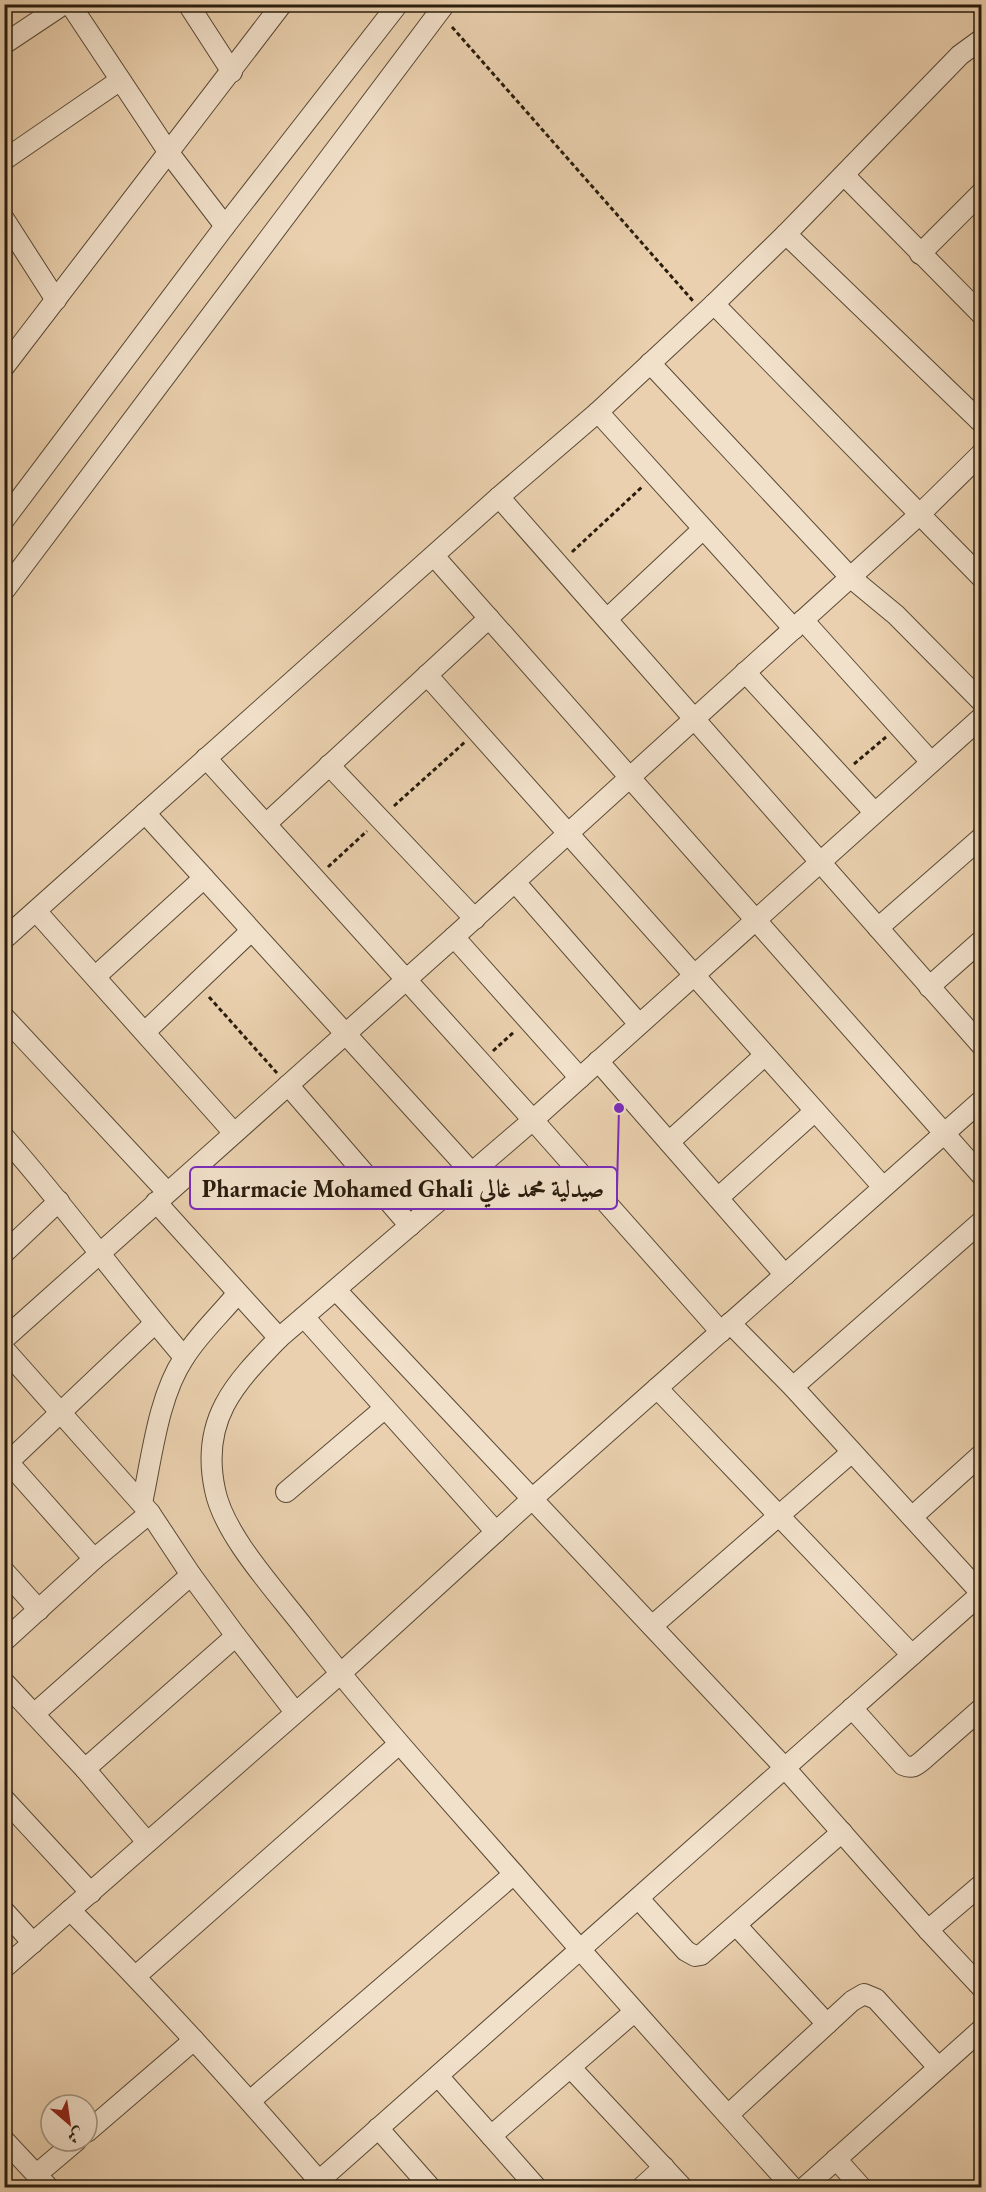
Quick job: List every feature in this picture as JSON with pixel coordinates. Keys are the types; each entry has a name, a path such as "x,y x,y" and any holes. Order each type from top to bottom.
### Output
{"street":[{"path":"4,44 64,4"},
{"path":"70,4 169,153 225,226"},
{"path":"188,4 232,72"},
{"path":"4,367 282,4"},
{"path":"4,520 225,226 398,4"},
{"path":"4,591 221,304 437,7"},
{"path":"4,939 598,412 709,309 786,234 960,56 981,39"},
{"path":"4,160 119,81"},
{"path":"844,175 981,315"},
{"path":"920,254 981,192"},
{"path":"4,219 56,300"},
{"path":"786,234 981,423"},
{"path":"709,309 920,514 981,578"},
{"path":"650,363 850,577 896,615 981,702"},
{"path":"598,412 703,529 931,762"},
{"path":"4,1339 475,919 979,460"},
{"path":"500,497 981,1046"},
{"path":"608,619 703,529"},
{"path":"434,556 981,1176"},
{"path":"266,824 489,618"},
{"path":"745,672 874,812"},
{"path":"427,675 883,1187"},
{"path":"793,2187 580,1951 340,1674 242,1545 225,1516 215,1493 211,1466 212,1441 219,1417 231,1392 249,1368 279,1338 533,1120 981,717"},
{"path":"70,1910 136,1976 250,2101 315,2184 912,1655 979,1600 912,1517 793,1387 725,1328 533,1120 206,758"},
{"path":"329,765 475,919"},
{"path":"145,813 472,1173"},
{"path":"878,928 981,837"},
{"path":"96,976 204,878"},
{"path":"516,882 639,1024"},
{"path":"36,911 234,1133"},
{"path":"145,1032 251,931"},
{"path":"454,937 580,1078"},
{"path":"929,987 981,940"},
{"path":"4,1017 162,1197 237,1294 279,1338"},
{"path":"669,1142 764,1056"},
{"path":"598,1061 785,1275"},
{"path":"288,1085 410,1226"},
{"path":"4,1968 340,1674 532,1499 981,1100"},
{"path":"718,1198 815,1112"},
{"path":"7,1145 60,1201 184,1357"},
{"path":"4,1252 60,1201"},
{"path":"793,1387 981,1221"},
{"path":"336,1290 785,1768 981,1988"},
{"path":"4,1641 146,1508 166,1399 184,1357 237,1294"},
{"path":"304,1317 496,1532"},
{"path":"94,1558 7,1464 155,1323"},
{"path":"4,1350 146,1508 191,1575 296,1712"},
{"path":"657,1388 912,1655"},
{"path":"286,1492 385,1408"},
{"path":"652,1626 852,1452"},
{"path":"912,1517 981,1454"},
{"path":"4,1571 39,1610"},
{"path":"34,1714 191,1575"},
{"path":"84,1769 236,1636"},
{"path":"4,1682 147,1842"},
{"path":"852,1708 903,1765 909,1767 918,1764 978,1719"},
{"path":"136,1976 399,1744"},
{"path":"4,1799 90,1893"},
{"path":"639,1899 687,1951 696,1956 701,1955 842,1832"},
{"path":"250,2101 514,1874"},
{"path":"928,1930 981,1884"},
{"path":"4,1911 33,1943"},
{"path":"736,1925 828,2024"},
{"path":"728,2115 864,1994 870,1996 938,2067"},
{"path":"491,2136 634,2012"},
{"path":"804,2187 981,2029"},
{"path":"99,2122 194,2040"},
{"path":"571,2068 683,2187"},
{"path":"438,2076 537,2187"},
{"path":"378,2128 431,2187"},
{"path":"4,2140 43,2181 66,2153"},
{"path":"836,2159 862,2187"},
{"path":"641,2187 664,2167"}],"path":[{"path":"437,7 709,309"},
{"path":"559,564 654,476"},
{"path":"841,776 898,726"},
{"path":"315,879 477,731"},
{"path":"196,983 288,1085"},
{"path":"481,1062 528,1020"}],"place":[{"name":"Pharmacie Mohamed Ghali صيدلية محمد غالي","path":"619,1108"}]}
